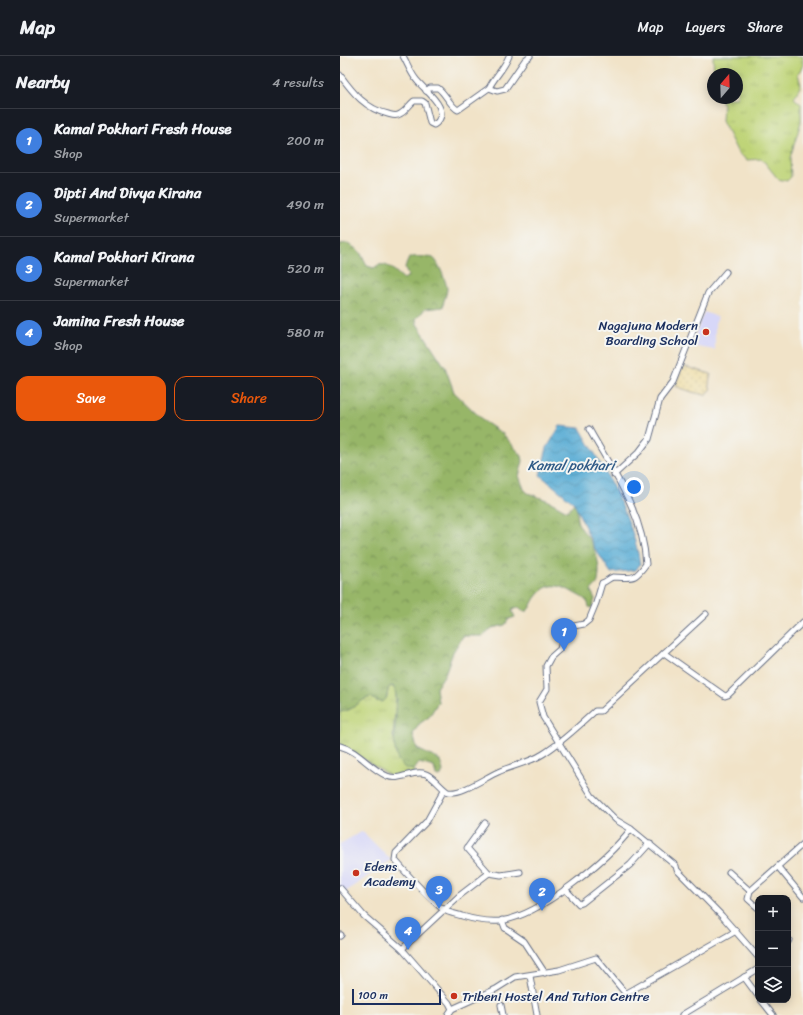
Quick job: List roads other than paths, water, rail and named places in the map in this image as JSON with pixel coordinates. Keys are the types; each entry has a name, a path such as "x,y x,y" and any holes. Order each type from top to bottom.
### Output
{"street":[{"path":"340,75 354,93 367,106 384,114 394,116 400,115 414,101 422,101 430,123 434,126 438,120 440,108 435,99 415,78 403,56"},
{"path":"426,91 430,88 438,88 450,100 455,109 458,110 489,88 494,78 501,73 509,56"},
{"path":"489,88 497,91 505,89 525,60 530,56"},
{"path":"614,475 639,452 649,439 660,399 673,382 708,293 726,272"},
{"path":"588,429 627,495 637,519 644,544 646,564 634,577 625,579 612,577 602,583 589,620 584,624 574,626 565,631 560,649 550,657 546,666 547,690 539,702 539,706 543,717 592,796 616,820 631,829 676,866 677,870 736,931 755,953"},
{"path":"340,746 353,751 387,776 396,778 412,774 426,774 444,790 450,793 460,791 499,771 514,767 542,755 595,711 601,711 706,614"},
{"path":"664,653 725,696 728,695 803,622"},
{"path":"444,790 427,822 394,856 395,860 445,910 479,921 502,920 529,911 565,889 597,865 621,842 631,829"},
{"path":"485,822 467,848 489,873 501,875 520,872"},
{"path":"565,889 578,904 582,903 627,868 650,844"},
{"path":"755,905 748,899 750,891 803,844"},
{"path":"778,867 803,897"},
{"path":"729,872 750,891"},
{"path":"402,949 459,896 489,873"},
{"path":"340,888 364,916 402,949 449,1003 452,1009"},
{"path":"502,920 505,928 524,941 545,973"},
{"path":"448,1015 452,1009 496,989 515,977 545,973 596,958 625,993 736,931"},
{"path":"682,1015 755,971"},
{"path":"530,976 537,1015"},
{"path":"744,977 755,992"},
{"path":"763,1003 773,1015"},
{"path":"501,1005 503,1015"}],"water":[{"name":"Kamal pokhari","path":"560,426 580,428 608,477 631,529 640,564 636,570 611,573 594,547 574,503 540,475 547,448"}],"place":[{"name":"Nagajuna Modern Boarding School","path":"706,332"},
{"name":"Kamal Pokhari Fresh House","path":"564,651"},
{"name":"Edens Academy","path":"356,873"},
{"name":"Kamal Pokhari Kirana","path":"439,909"},
{"name":"Dipti And Divya Kirana","path":"542,911"},
{"name":"Jamina Fresh House","path":"408,950"},
{"name":"Tribeni Hostel And Tution Centre","path":"454,996"}]}
